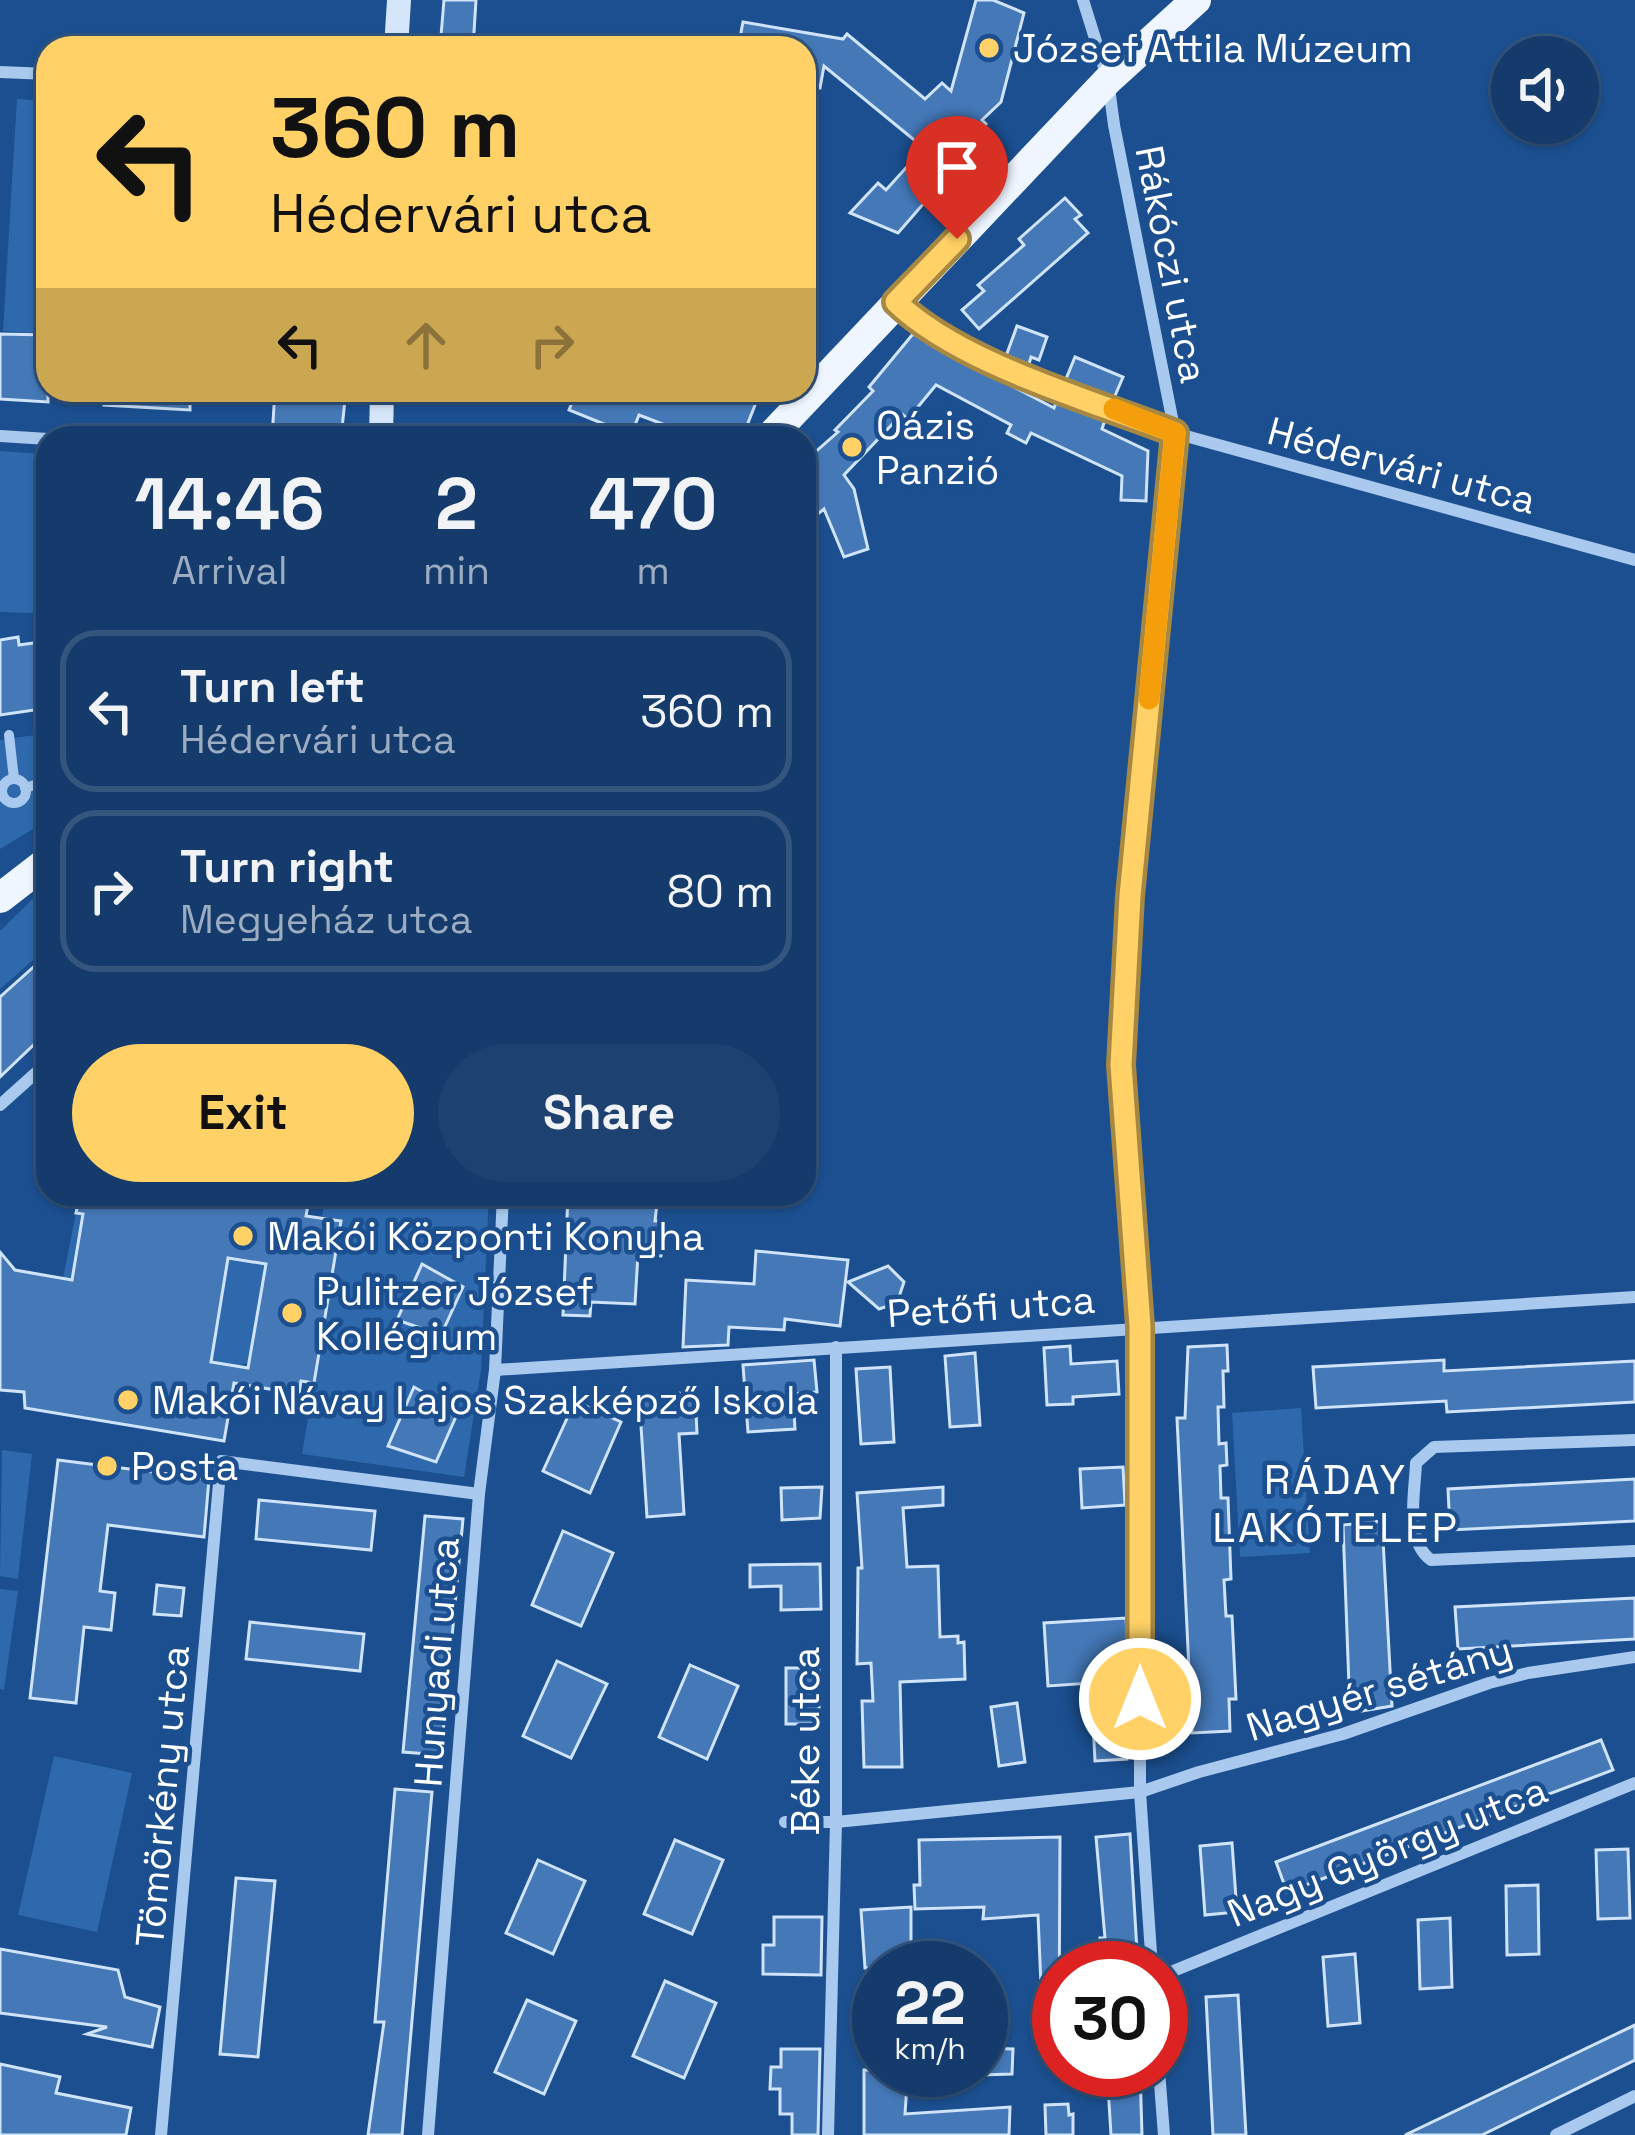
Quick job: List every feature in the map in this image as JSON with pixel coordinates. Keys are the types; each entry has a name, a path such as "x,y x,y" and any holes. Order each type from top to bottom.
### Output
{"main road":[{"path":"397,36 399,0"},
{"path":"816,388 1108,80 1196,0"},
{"path":"780,426 803,402"},
{"path":"0,898 36,870"}],"street":[{"name":"Rákóczi utca","path":"1083,0 1108,80 1175,433 1130,896 1121,1065 1140,1326 1140,1792 1150,1941"},
{"path":"0,72 36,74"},
{"name":"Hédervári utca","path":"896,302 913,319 976,355 1175,433 1635,560"},
{"path":"0,436 36,438"},
{"path":"9,735 14,779 26,788"},
{"path":"14,779 4,784 2,796 12,802 20,801 26,788 36,785"},
{"path":"0,1105 36,1073"},
{"name":"Hunyadi utca","path":"428,2135 479,1494 495,1370 502,1206"},
{"name":"Petőfi utca","path":"495,1370 1635,1297"},
{"name":"Béke utca","path":"828,2135 836,1822 836,1347"},
{"path":"1635,1440 1434,1447 1416,1463 1414,1538 1430,1560 1635,1551"},
{"name":"Tömörkény utca","path":"161,2135 221,1461 479,1494"},
{"name":"Nagyér sétány","path":"785,1822 836,1822 1140,1792 1361,1728 1528,1672 1635,1657"},
{"name":"Nagy György utca","path":"1188,1965 1635,1783"},
{"path":"1556,2135 1635,2096"},
{"path":"1161,2097 1163,2135"}],"shaded area":[{"path":"17,99 36,100 36,333 3,331"},
{"path":"0,451 36,454 33,613 0,612"},
{"path":"35,725 36,827 0,849 0,740 35,735"},
{"path":"36,896 36,958 0,989 0,931"},
{"path":"324,1206 488,1206 481,1370 464,1477 302,1454 341,1222 322,1216"},
{"path":"76,1213 216,1236 213,1256 266,1264 249,1363 236,1366 127,1349 26,1371 44,1275 63,1278"},
{"path":"1301,1408 1310,1553 1240,1557 1232,1413"},
{"path":"2,1450 32,1454 18,1579 0,1576"},
{"path":"0,1589 18,1591 4,1690 0,1689"},
{"path":"54,1756 132,1773 97,1932 18,1915"}],"building":[{"path":"444,0 476,0 474,36 441,36"},
{"path":"976,0 993,0 1024,13 1001,102 982,120 986,124 964,157 898,233 850,213 878,183 886,190 924,148 824,66 820,88 816,87 816,36 740,36 743,22 843,39 847,34 925,99 942,83 951,91"},
{"path":"1065,198 1081,215 1075,219 1088,233 979,329 962,310 984,291 978,285 1024,245 1019,239"},
{"path":"1017,326 1047,337 1039,360 1031,357 1029,364 1006,356"},
{"path":"0,334 36,335 36,401 0,399"},
{"path":"913,334 1054,408 1058,398 1106,417 1102,429 1148,451 1146,501 1121,500 1122,476 1031,433 1026,443 1007,433 1011,425 936,385 908,419 902,414 844,475 854,489 868,549 844,557 824,509 816,515 816,451 873,391 869,387"},
{"path":"1075,357 1123,377 1114,398 1066,379"},
{"path":"190,402 190,410 104,405"},
{"path":"274,402 345,402 342,426 273,426"},
{"path":"572,402 756,402 747,426 668,426 639,415 635,426 609,426 569,410"},
{"path":"18,637 19,645 36,643 36,710 0,715 0,640"},
{"path":"36,965 36,1042 0,1077 0,997"},
{"path":"77,1206 308,1206 306,1216 341,1221 314,1383 301,1381 299,1394 234,1383 224,1441 25,1408 24,1392 0,1390 0,1252 15,1270 72,1280 83,1214 76,1213","holes":["228,1258 266,1264 248,1368 211,1362"]},
{"path":"568,1206 657,1206 655,1221 667,1222 661,1256 638,1254 635,1304 591,1302 590,1316 563,1315"},
{"path":"756,1251 848,1260 840,1326 785,1319 784,1330 729,1327 728,1345 683,1347 686,1280 754,1284"},
{"path":"422,1264 463,1287 441,1335 397,1320"},
{"path":"888,1266 904,1282 897,1303 879,1309 848,1282"},
{"path":"1227,1345 1224,1407 1218,1407 1219,1444 1226,1443 1227,1465 1220,1466 1221,1498 1228,1498 1231,1579 1224,1580 1226,1616 1232,1616 1236,1699 1229,1699 1230,1731 1192,1733 1177,1418 1185,1418 1188,1347"},
{"path":"1070,1346 1071,1364 1117,1361 1119,1394 1073,1397 1073,1404 1047,1405 1044,1348"},
{"path":"975,1353 980,1425 950,1427 945,1356"},
{"path":"814,1360 817,1392 793,1394 795,1429 748,1432 743,1365"},
{"path":"1444,1360 1444,1371 1635,1361 1635,1402 1447,1412 1446,1401 1316,1408 1313,1367"},
{"path":"890,1367 894,1442 861,1444 856,1369"},
{"path":"414,1387 458,1412 436,1462 388,1446"},
{"path":"695,1392 697,1433 679,1434 684,1514 647,1517 639,1396"},
{"path":"575,1401 621,1422 590,1493 543,1471"},
{"path":"58,1460 209,1479 204,1537 108,1525 100,1591 115,1593 111,1630 84,1627 76,1703 30,1698"},
{"path":"1123,1467 1125,1505 1082,1508 1080,1469"},
{"path":"1635,1479 1635,1521 1450,1530 1448,1489"},
{"path":"822,1487 820,1518 782,1520 781,1488"},
{"path":"943,1487 943,1505 903,1508 907,1567 938,1566 940,1637 958,1636 958,1643 964,1642 965,1679 900,1682 902,1767 864,1767 862,1701 873,1701 871,1663 857,1664 858,1568 862,1568 857,1493"},
{"path":"259,1500 375,1511 371,1550 256,1539"},
{"path":"425,1516 463,1519 441,1755 403,1752"},
{"path":"1382,1521 1392,1706 1350,1713 1343,1525"},
{"path":"563,1531 613,1553 581,1626 532,1605"},
{"path":"820,1564 821,1609 781,1610 781,1586 750,1587 750,1565"},
{"path":"157,1585 184,1588 181,1616 154,1614"},
{"path":"1635,1598 1635,1639 1458,1649 1455,1607"},
{"path":"1126,1618 1127,1759 1095,1761 1091,1683 1048,1686 1044,1623"},
{"path":"250,1622 364,1634 360,1671 246,1659"},
{"path":"557,1661 607,1684 571,1758 523,1736"},
{"path":"690,1665 738,1686 707,1759 659,1737"},
{"path":"786,1668 819,1668 819,1724 786,1724"},
{"path":"1017,1703 1025,1762 999,1766 991,1707"},
{"path":"1601,1740 1613,1770 1287,1892 1276,1862"},
{"path":"395,1789 432,1792 402,2135 368,2135 384,2022 375,2022"},
{"path":"1130,1834 1136,1941 1100,1941 1105,1938 1096,1837"},
{"path":"1060,1837 1059,1941 1039,1941 1038,1915 983,1919 984,1907 915,1909 914,1885 920,1885 919,1840"},
{"path":"675,1840 723,1860 692,1934 644,1914"},
{"path":"1232,1843 1237,1912 1205,1915 1200,1846"},
{"path":"1628,1849 1630,1918 1598,1919 1596,1850"},
{"path":"538,1860 585,1881 553,1954 506,1933"},
{"path":"236,1878 275,1881 258,2057 220,2054"},
{"path":"1538,1885 1539,1954 1507,1955 1506,1886"},
{"path":"911,1907 911,1941 863,1941 861,1910"},
{"path":"774,1917 822,1917 821,1975 763,1974 763,1945 774,1945"},
{"path":"1450,1918 1452,1987 1420,1989 1418,1920"},
{"path":"0,1949 118,1970 125,1997 160,2007 152,2047 87,2034 107,2027 0,2013"},
{"path":"1355,1954 1360,2023 1328,2026 1323,1957"},
{"path":"665,1981 716,2003 684,2078 633,2056"},
{"path":"1238,1995 1246,2135 1213,2135 1206,1997"},
{"path":"527,2000 576,2021 544,2094 495,2072"},
{"path":"1635,2025 1635,2060 1482,2135 1405,2135"},
{"path":"781,2049 820,2049 818,2135 792,2135 792,2114 780,2114 780,2089 770,2089 771,2067 781,2067"},
{"path":"1008,2049 1013,2049 1012,2074 1008,2074"},
{"path":"0,2064 60,2077 56,2093 131,2108 126,2135 0,2135"},
{"path":"864,2097 906,2097 905,2114 1010,2107 1009,2135 864,2135"},
{"path":"1109,2097 1141,2097 1142,2135 1111,2135"},
{"path":"1068,2104 1073,2135 1046,2135 1045,2105"}],"slow traffic":[{"path":"1114,409 1175,433 1149,699"}],"place":[{"name":"József Attila Múzeum","path":"989,48"},
{"name":"Oázis Panzió","path":"852,447"},
{"name":"Makói Központi Konyha","path":"243,1236"},
{"name":"Pulitzer József Kollégium","path":"292,1313"},
{"name":"Makói Návay Lajos Szakképző Iskola","path":"128,1400"},
{"name":"Posta","path":"107,1466"}],"district":[{"name":"RÁDAY LAKÓTELEP","path":"1336,1503"}],"route":[{"path":"957,239 896,302 913,319 976,355 1175,433 1130,896 1121,1065 1140,1326 1140,1699"}]}
